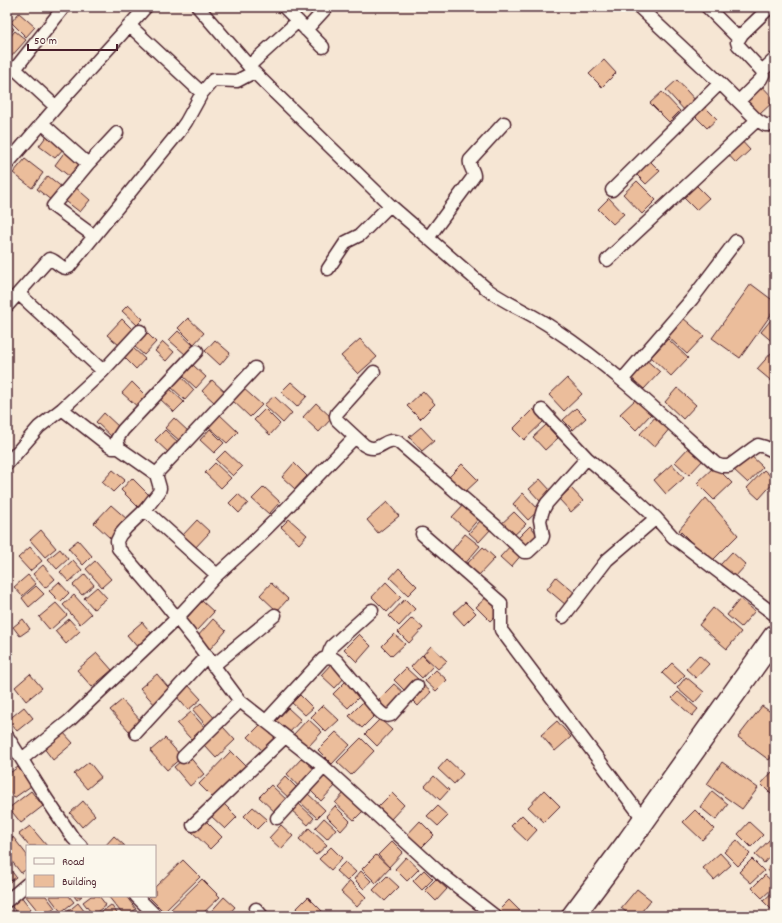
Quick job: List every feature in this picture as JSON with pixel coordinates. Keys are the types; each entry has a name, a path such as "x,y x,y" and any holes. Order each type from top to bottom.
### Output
{"highway":[{"path":"573,916 644,820 775,636"}],"street":[{"path":"56,107 15,69 64,7"},
{"path":"8,161 146,7"},
{"path":"198,7 275,93 390,204 488,290 555,329 622,380 716,464 729,466 758,445 775,452"},
{"path":"284,7 323,48"},
{"path":"7,306 49,259 54,260 63,268 69,267 186,122 202,92 213,80 237,81 302,25 327,7"},
{"path":"639,7 739,101 757,120 765,125 770,126 775,124"},
{"path":"707,7 739,39"},
{"path":"739,101 761,79 763,75 762,71 738,45 737,42 742,34 770,7"},
{"path":"130,26 202,92"},
{"path":"762,71 775,59"},
{"path":"612,190 720,83"},
{"path":"607,260 757,120"},
{"path":"42,123 88,164"},
{"path":"428,238 473,179 474,173 470,165 470,160 504,123"},
{"path":"94,236 53,206 88,164 118,133"},
{"path":"328,269 346,242 360,235 390,204"},
{"path":"622,380 692,299 736,241"},
{"path":"19,294 103,372"},
{"path":"7,464 39,427 62,409 103,372 140,331"},
{"path":"119,448 117,439 119,434 197,351"},
{"path":"156,474 255,368"},
{"path":"374,372 337,413 337,420 368,448 377,447 390,440 398,442 524,552 528,552 542,539 543,536 540,520 542,510 587,458"},
{"path":"62,409 108,445 113,448 119,448 156,474 160,488 159,492 145,510 120,535 117,542 118,548 177,618 240,701 324,767 440,873 495,916"},
{"path":"542,410 587,458 656,518 673,537 775,615"},
{"path":"22,759 69,721 177,618 217,575 267,528 355,437"},
{"path":"145,510 217,575"},
{"path":"563,617 607,560 656,518"},
{"path":"422,534 501,603 501,630 644,820"},
{"path":"266,721 323,658 328,656 332,646 372,610"},
{"path":"136,733 210,661 275,615"},
{"path":"328,656 337,661 378,710 384,715 391,715 417,686"},
{"path":"183,757 240,701"},
{"path":"7,736 77,845"},
{"path":"193,825 285,737"},
{"path":"277,818 324,767"},
{"path":"7,901 26,885"},
{"path":"137,897 156,916"}],"building":[{"path":"19,13 35,27 26,37 11,22"},
{"path":"7,23 14,29 7,37"},
{"path":"15,31 26,40 10,58 7,55 7,40"},
{"path":"604,60 616,73 602,87 589,74"},
{"path":"677,80 697,102 686,112 666,90"},
{"path":"759,83 775,100 759,115 743,99"},
{"path":"662,92 680,111 669,122 650,103"},
{"path":"704,106 717,119 707,128 694,115"},
{"path":"48,134 65,147 55,158 39,146"},
{"path":"739,138 750,150 736,163 725,151"},
{"path":"66,150 81,162 70,177 55,165"},
{"path":"25,159 43,173 32,188 13,173"},
{"path":"649,160 660,171 646,184 635,173"},
{"path":"48,176 63,188 52,201 37,189"},
{"path":"637,181 656,200 642,214 623,194"},
{"path":"695,184 709,198 696,210 682,196"},
{"path":"74,186 90,200 80,212 63,199"},
{"path":"609,198 624,214 613,224 598,209"},
{"path":"751,284 775,302 775,309 740,358 712,338"},
{"path":"128,305 143,319 137,325 122,311"},
{"path":"775,315 775,344 761,332"},
{"path":"188,318 204,333 194,344 178,328"},
{"path":"683,318 704,336 687,354 667,336"},
{"path":"122,319 133,330 119,345 107,335"},
{"path":"178,331 194,346 186,355 169,340"},
{"path":"146,332 156,342 144,355 134,346"},
{"path":"360,339 377,357 358,374 341,356"},
{"path":"668,339 688,358 671,376 651,357"},
{"path":"215,340 230,353 220,365 205,351"},
{"path":"163,342 174,352 166,361 155,351"},
{"path":"132,347 145,359 136,369 123,356"},
{"path":"772,352 775,355 775,384 757,369"},
{"path":"644,358 660,372 644,389 628,375"},
{"path":"193,365 206,377 196,388 183,376"},
{"path":"181,376 194,390 185,400 171,387"},
{"path":"567,378 582,394 564,411 549,395"},
{"path":"212,380 225,392 215,403 202,391"},
{"path":"132,382 148,398 139,408 122,393"},
{"path":"291,382 307,396 297,407 281,392"},
{"path":"169,388 184,402 174,412 159,398"},
{"path":"243,388 262,405 250,417 232,400"},
{"path":"677,388 696,405 683,419 665,402"},
{"path":"423,391 435,404 420,419 407,406"},
{"path":"274,396 292,413 283,423 264,405"},
{"path":"636,399 651,414 636,430 620,414"},
{"path":"316,403 332,418 319,432 303,417"},
{"path":"576,408 586,418 573,430 563,420"},
{"path":"265,409 280,424 270,435 254,420"},
{"path":"533,409 544,421 524,440 513,429"},
{"path":"104,413 120,428 112,437 96,422"},
{"path":"219,414 238,432 227,443 208,426"},
{"path":"657,415 671,427 654,447 640,434"},
{"path":"174,418 189,432 180,441 165,428"},
{"path":"546,425 558,438 545,450 533,437"},
{"path":"421,427 434,441 422,451 409,437"},
{"path":"210,429 224,443 214,453 200,440"},
{"path":"165,430 180,444 170,454 155,440"},
{"path":"691,445 705,458 689,475 675,462"},
{"path":"225,451 242,467 233,476 216,460"},
{"path":"748,453 763,467 748,483 733,469"},
{"path":"215,463 231,478 221,488 205,473"},
{"path":"294,463 307,476 295,489 282,477"},
{"path":"462,464 478,480 464,493 449,477"},
{"path":"672,464 684,478 666,494 654,480"},
{"path":"715,466 732,483 714,500 697,483"},
{"path":"113,470 125,480 113,492 102,482"},
{"path":"764,470 775,481 759,499 747,488"},
{"path":"132,478 149,495 138,507 121,490"},
{"path":"540,479 551,491 540,501 529,489"},
{"path":"264,487 280,502 269,514 252,499"},
{"path":"571,488 583,501 571,512 559,499"},
{"path":"523,493 539,510 528,520 513,504"},
{"path":"238,494 248,503 239,513 229,503"},
{"path":"706,498 738,535 711,562 679,530"},
{"path":"387,502 399,516 378,533 367,520"},
{"path":"465,503 480,517 468,531 452,517"},
{"path":"111,505 128,520 111,539 94,523"},
{"path":"514,512 526,524 511,538 499,526"},
{"path":"289,519 307,535 299,544 281,527"},
{"path":"482,519 492,528 479,542 469,533"},
{"path":"197,520 210,532 194,549 181,537"},
{"path":"530,526 540,537 526,550 516,540"},
{"path":"41,530 56,548 45,557 30,540"},
{"path":"465,534 480,546 464,565 450,553"},
{"path":"78,540 92,556 83,565 68,548"},
{"path":"513,543 523,553 511,567 500,557"},
{"path":"30,547 42,561 30,571 18,558"},
{"path":"483,547 495,558 478,576 466,565"},
{"path":"60,549 68,559 57,569 48,559"},
{"path":"732,552 746,565 734,578 720,565"},
{"path":"73,560 82,570 69,582 60,572"},
{"path":"95,561 111,579 102,587 86,569"},
{"path":"43,565 55,579 45,588 33,574"},
{"path":"399,568 417,586 408,595 390,578"},
{"path":"85,574 94,585 82,595 73,585"},
{"path":"28,575 36,584 22,596 14,587"},
{"path":"556,577 576,594 566,605 547,589"},
{"path":"59,582 69,593 60,602 49,591"},
{"path":"386,582 401,597 387,612 372,597"},
{"path":"271,583 288,599 277,611 260,595"},
{"path":"36,586 44,594 29,607 22,598"},
{"path":"97,587 107,598 94,609 84,598"},
{"path":"492,592 506,606 490,621 476,607"},
{"path":"74,595 91,614 80,624 63,605"},
{"path":"405,599 415,609 399,626 389,616"},
{"path":"740,599 755,611 741,627 727,615"},
{"path":"202,601 214,612 196,631 185,620"},
{"path":"465,602 476,613 464,625 453,613"},
{"path":"56,603 67,615 50,630 39,617"},
{"path":"713,608 741,632 727,649 699,625"},
{"path":"412,618 423,628 409,643 398,632"},
{"path":"23,619 30,629 20,636 13,627"},
{"path":"69,619 80,631 66,644 55,631"},
{"path":"213,619 226,631 210,649 197,637"},
{"path":"142,622 154,636 139,649 127,635"},
{"path":"359,634 371,646 357,662 344,649"},
{"path":"394,634 405,644 392,656 382,646"},
{"path":"431,646 447,661 438,669 423,655"},
{"path":"97,653 112,670 92,687 77,670"},
{"path":"422,655 433,666 422,678 411,667"},
{"path":"699,655 709,664 696,678 686,669"},
{"path":"332,663 346,676 335,688 321,675"},
{"path":"672,663 685,675 675,685 662,673"},
{"path":"406,668 419,680 407,693 394,680"},
{"path":"436,670 447,680 436,691 425,681"},
{"path":"30,674 42,688 26,701 15,687"},
{"path":"157,674 172,692 156,706 140,688"},
{"path":"686,677 704,692 694,703 677,688"},
{"path":"347,680 362,694 348,708 333,694"},
{"path":"394,684 405,694 389,711 378,700"},
{"path":"422,684 431,692 418,706 409,697"},
{"path":"188,685 201,699 188,710 176,696"},
{"path":"678,692 698,709 692,716 672,698"},
{"path":"300,695 313,708 305,715 292,703"},
{"path":"122,700 142,722 130,732 110,710"},
{"path":"363,702 376,714 362,728 349,716"},
{"path":"201,703 218,722 209,729 193,710"},
{"path":"323,705 339,720 326,732 311,717"},
{"path":"762,706 775,715 775,752 769,760 738,737"},
{"path":"24,707 33,718 17,731 8,720"},
{"path":"288,708 301,720 289,733 276,721"},
{"path":"191,712 205,728 191,739 177,724"},
{"path":"308,719 322,732 307,748 293,735"},
{"path":"380,719 392,730 377,746 365,734"},
{"path":"557,721 571,737 555,751 541,735"},
{"path":"262,723 278,737 264,752 248,737"},
{"path":"223,727 235,740 216,758 204,745"},
{"path":"62,731 73,743 53,760 43,747"},
{"path":"336,732 350,745 332,764 318,750"},
{"path":"165,738 182,757 167,770 150,751"},
{"path":"361,738 374,751 351,775 337,762"},
{"path":"231,751 246,766 214,799 199,784"},
{"path":"188,755 204,774 190,786 174,767"},
{"path":"302,758 317,772 301,789 287,774"},
{"path":"447,759 463,774 454,784 438,769"},
{"path":"89,762 101,777 87,789 74,774"},
{"path":"722,762 758,788 742,809 707,784"},
{"path":"18,767 31,786 14,798 7,789 7,775"},
{"path":"324,772 337,784 321,801 308,788"},
{"path":"772,772 775,775 775,798 761,784"},
{"path":"285,776 299,790 290,799 276,786"},
{"path":"434,776 449,790 440,800 425,786"},
{"path":"271,785 289,802 277,814 259,797"},
{"path":"544,790 560,806 544,822 528,807"},
{"path":"31,791 43,806 21,823 9,808"},
{"path":"712,791 728,804 716,820 700,807"},
{"path":"306,792 325,810 317,818 298,800"},
{"path":"344,793 363,811 354,820 335,803"},
{"path":"392,793 404,805 391,819 378,807"},
{"path":"83,801 95,815 82,827 70,813"},
{"path":"223,803 237,817 225,829 211,816"},
{"path":"298,803 314,818 308,825 291,810"},
{"path":"335,806 350,821 341,831 326,816"},
{"path":"437,806 448,816 438,826 427,816"},
{"path":"253,807 267,819 257,829 244,816"},
{"path":"695,810 714,829 702,840 683,822"},
{"path":"522,815 537,830 527,841 511,826"},
{"path":"203,818 222,837 210,849 191,831"},
{"path":"324,818 336,829 327,839 315,828"},
{"path":"420,821 434,835 419,850 405,837"},
{"path":"749,822 763,835 751,847 738,834"},
{"path":"281,825 293,836 281,849 269,838"},
{"path":"30,826 46,845 28,845 19,834"},
{"path":"309,828 327,845 316,855 299,839"},
{"path":"114,836 124,845 106,845"},
{"path":"13,837 26,854 26,870 21,873 7,855 7,842"},
{"path":"770,839 775,843 775,850 764,863 755,855"},
{"path":"737,840 750,854 738,866 724,852"},
{"path":"392,841 403,852 389,867 378,855"},
{"path":"331,847 342,858 331,870 319,859"},
{"path":"720,853 731,865 714,880 703,868"},
{"path":"376,855 390,868 376,883 362,869"},
{"path":"406,857 419,869 407,881 395,869"},
{"path":"752,859 764,871 751,883 739,872"},
{"path":"183,860 200,877 164,912 149,897 156,897 156,886"},
{"path":"775,861 775,878 767,869"},
{"path":"345,862 356,872 347,881 336,871"},
{"path":"7,865 16,877 7,884"},
{"path":"424,870 433,879 422,890 413,881"},
{"path":"361,871 371,881 364,889 354,879"},
{"path":"765,875 775,884 775,886 762,898 752,888"},
{"path":"387,876 399,887 385,901 373,890"},
{"path":"202,879 220,897 200,916 165,915"},
{"path":"436,879 447,889 436,901 425,890"},
{"path":"350,881 366,897 357,907 341,892"},
{"path":"637,889 651,900 638,916 631,916 621,908"},
{"path":"775,890 775,913 763,901"},
{"path":"20,895 34,913 31,916 19,916 9,903"},
{"path":"26,897 47,897 55,908 42,916"},
{"path":"50,897 70,897 74,902 61,912"},
{"path":"90,897 100,897 106,905 93,915 83,902"},
{"path":"109,897 127,897 136,909 127,916 124,916"},
{"path":"224,897 235,907 227,916 207,916"},
{"path":"308,897 323,912 320,916 301,916 295,910"},
{"path":"509,900 525,916 503,916 498,911"},
{"path":"78,903 88,916 69,916 66,913"},
{"path":"111,905 119,916 96,916"}]}
